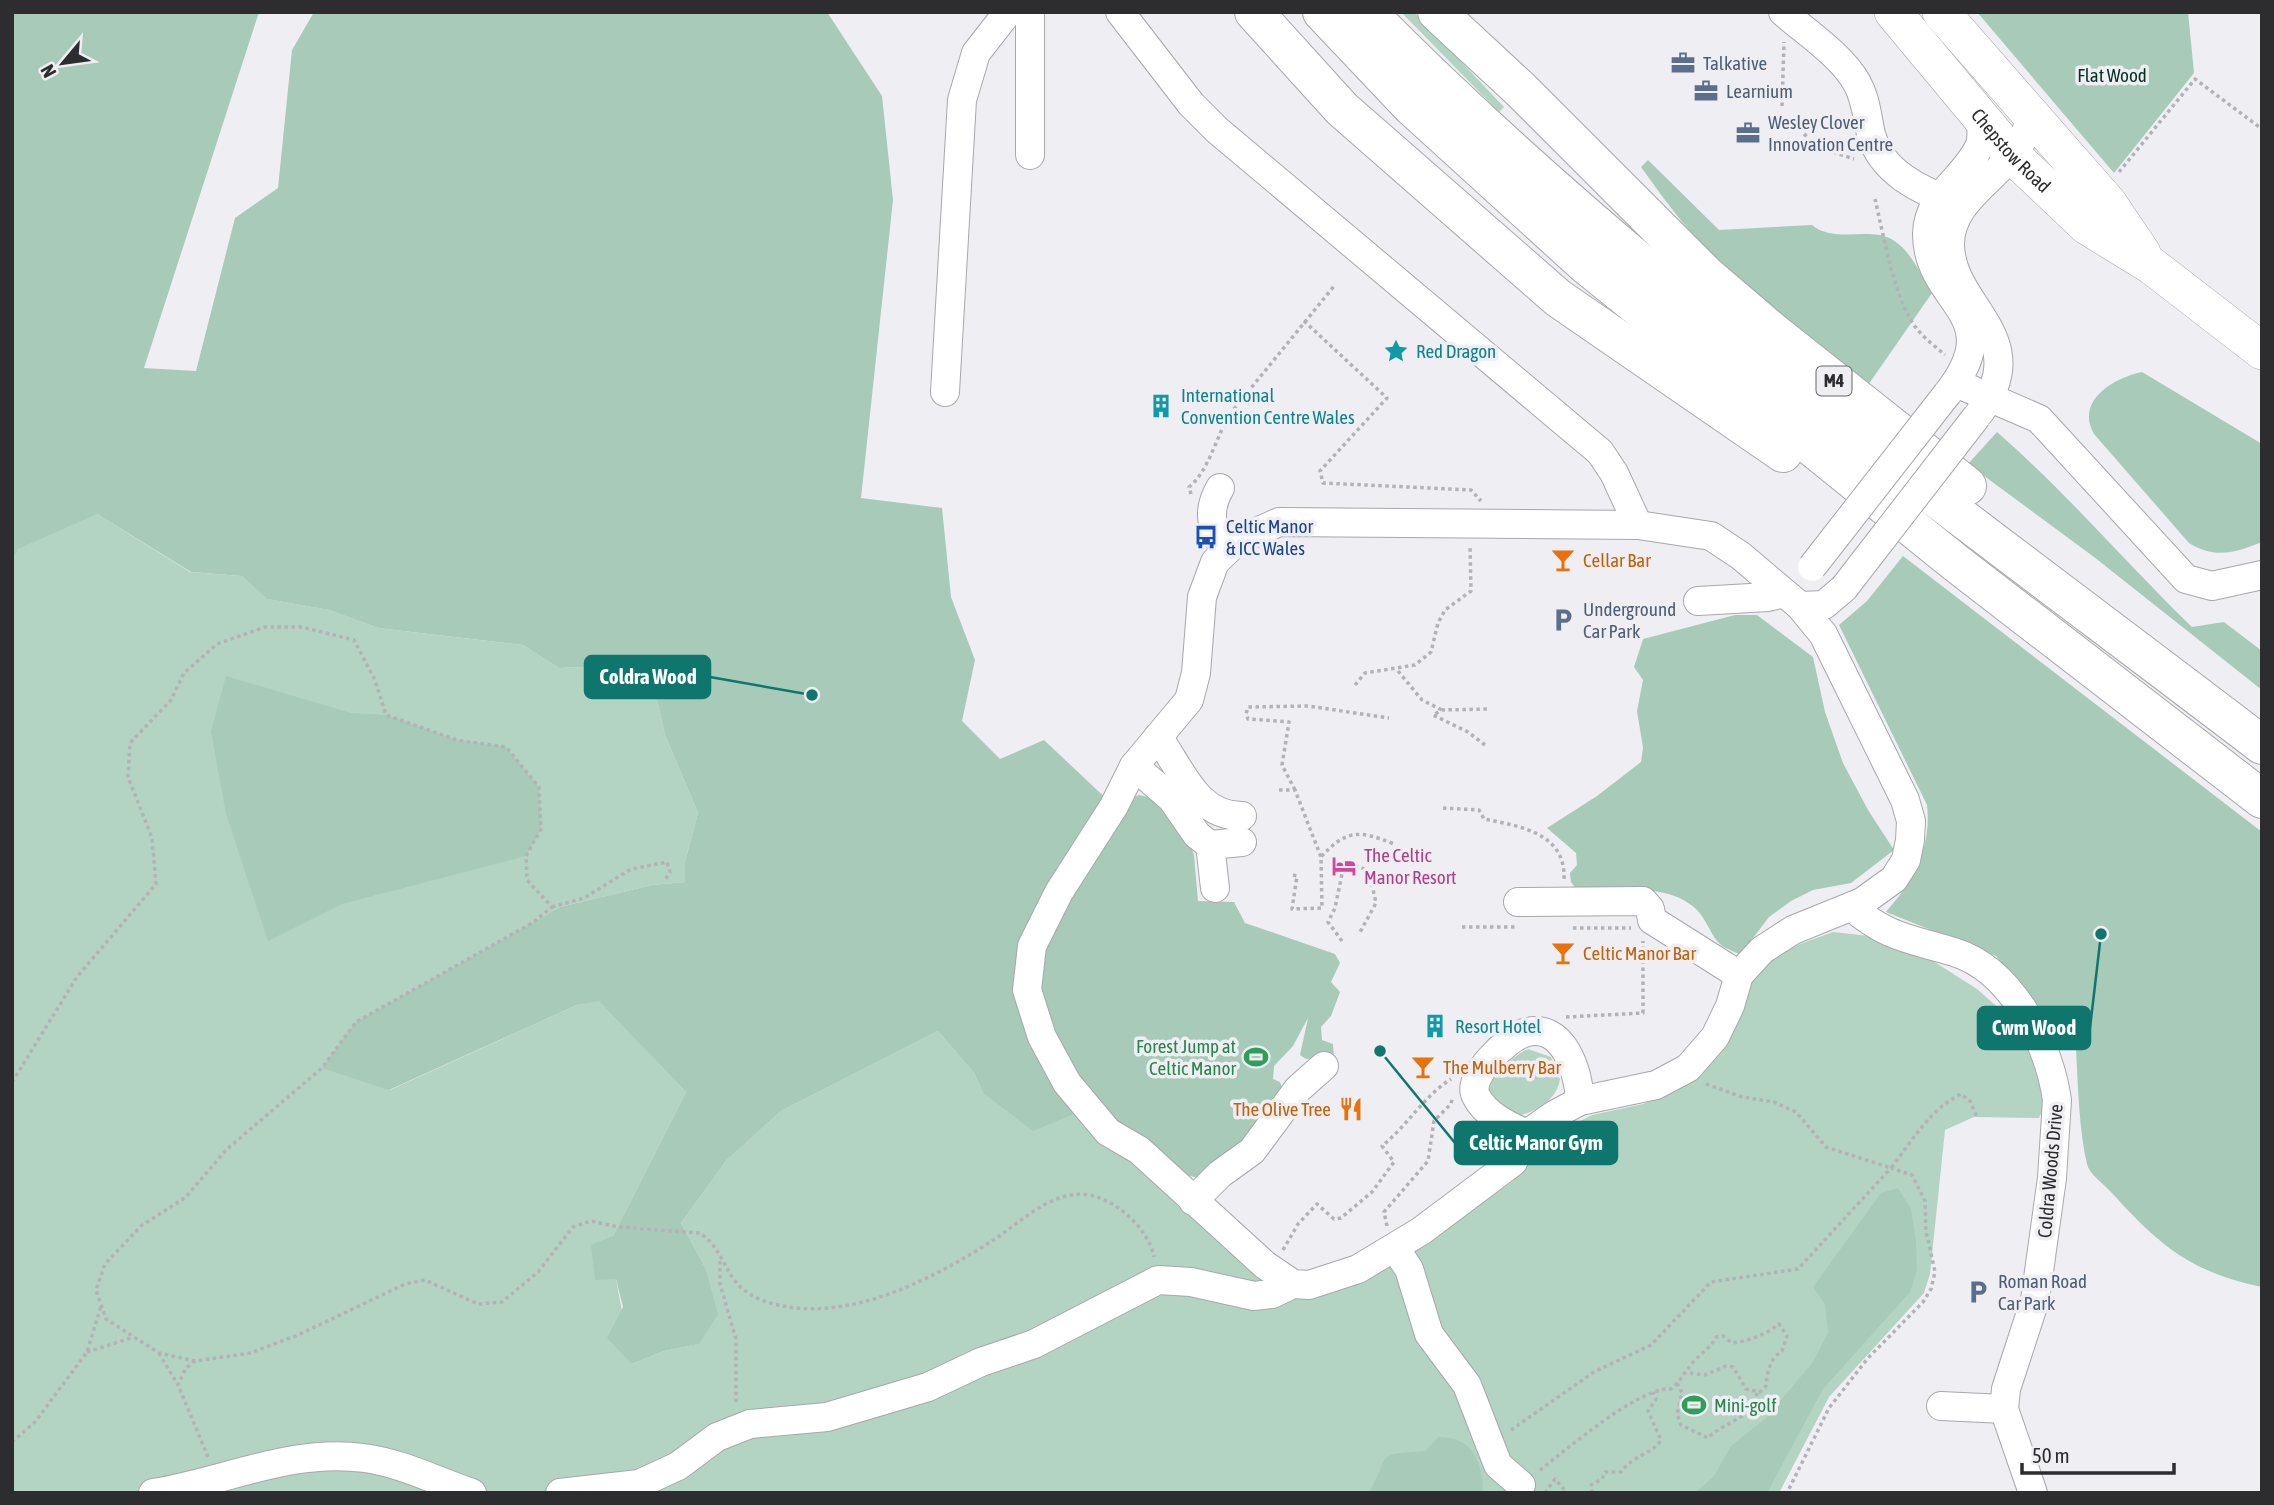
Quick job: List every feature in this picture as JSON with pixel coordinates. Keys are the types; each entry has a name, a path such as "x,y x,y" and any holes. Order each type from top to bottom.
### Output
{"highway":[{"path":"1254,12 1342,109 1558,298 1788,457 1956,563"},
{"path":"1322,12 1411,106 1586,265 1956,563 2262,799"},
{"name":"M4","path":"1367,12 1547,185 1711,321 2262,745"},
{"name":"M4","path":"1436,12 1534,125 1867,442"},
{"name":"M4","path":"1436,12 1520,89 1706,275 1774,333 2262,716"}],"main road":[{"name":"Chepstow Road","path":"1893,12 2013,156 2087,226 2152,266 2262,351"},
{"name":"Chepstow Road","path":"1941,12 2109,204 2152,266"}],"lane":[{"path":"945,392 962,100 976,53 1008,12"},
{"path":"1030,12 1030,155"},
{"path":"1120,12 1192,104 1217,130 1600,452 1614,473 1638,525"},
{"path":"1786,15 1846,68 1856,82 1880,157 1907,180 1952,202"},
{"path":"1786,594 1803,584 1812,567 1956,381 1972,340 1970,327 1935,270 1928,243 1929,218 2013,156 2025,138 2029,114"},
{"path":"1786,594 1824,605 1844,588 1983,407 1996,377 1997,352 1988,326 1957,272 1950,245 1952,202 1979,147 1981,120"},
{"path":"1956,381 1983,407 2039,419 2186,579 2211,586 2262,575"},
{"path":"1220,488 1213,499 1211,517 1213,531 1225,550"},
{"path":"1279,522 1501,524 1638,525 1711,536 1741,556 1786,594 1823,634 1905,800 1912,821 1910,840 1901,870 1884,888 1852,907 1778,939 1751,960 1739,975 1730,1006 1715,1037 1688,1068 1656,1085 1580,1101 1527,1134 1513,1162 1398,1247 1358,1269 1309,1285 1283,1278 1193,1201 1139,1150 1108,1132 1067,1083 1041,1037 1027,990 1032,946 1059,892 1114,806 1133,766 1182,709 1193,690 1202,597 1215,562 1225,550 1250,533 1279,522"},
{"path":"1158,737 1207,807 1242,829 1209,845"},
{"path":"1133,766 1172,799 1197,835 1209,845 1215,888"},
{"path":"1524,915 1568,915 1643,901 1650,909 1652,920 1739,975"},
{"name":"Coldra Woods Drive","path":"1852,907 1887,933 1955,952 1989,970 2018,1001 2054,1078 2057,1100 2035,1300 2006,1390 2004,1409"},
{"path":"1527,1134 1503,1123 1486,1109 1476,1096 1473,1083 1476,1074 1512,1040 1525,1032 1544,1032 1561,1043 1579,1078 1580,1101"},
{"path":"1193,1201 1220,1174 1252,1152 1294,1086 1324,1066"},
{"path":"1398,1247 1409,1269 1429,1334 1467,1385 1498,1465 1533,1489"},
{"path":"561,1493 639,1484 678,1466 717,1437 750,1424 827,1418 928,1387 981,1362 1034,1344 1158,1280 1191,1282 1254,1296 1272,1294 1283,1278"},
{"path":"1941,1406 2004,1409 2033,1493"},
{"path":"153,1493 299,1458 362,1458 404,1466 433,1481 472,1493"}],"path":[{"path":"1782,106 1786,15"},
{"path":"2114,179 2195,79 2262,129"},
{"path":"1804,134 1818,147 1851,157 1858,163"},
{"path":"1875,199 1886,249 1909,318 1916,328 1949,358 1956,381"},
{"path":"1304,321 1387,398 1320,471 1323,483 1471,490 1501,524"},
{"path":"1355,685 1365,673 1398,670 1415,665 1431,652 1445,611 1471,591 1469,523"},
{"path":"12,1082 77,977 156,884 152,838 128,778 130,743 171,700 184,673 217,644 265,627 302,628 354,640 375,680 386,715 457,740 506,747 539,787 541,829 526,856 527,880 552,907"},
{"path":"1398,670 1422,701 1442,710 1488,709"},
{"path":"1293,875 1297,876 1292,909 1322,908 1321,857 1295,790 1282,765 1289,722 1248,719 1248,707 1308,706 1389,718"},
{"path":"1442,710 1433,715 1468,732 1485,745"},
{"path":"1279,790 1295,790"},
{"path":"1443,808 1479,810 1484,819 1516,825 1542,835 1560,854 1565,865 1568,915 1637,928"},
{"path":"1321,857 1344,835 1371,834 1394,844"},
{"path":"665,880 670,872 667,862 631,869 584,898 552,907 532,923 356,1022 323,1068 226,1150 186,1197 141,1226 105,1264 96,1290 106,1319 159,1353 195,1361 250,1353 298,1335 405,1284 425,1280 478,1304 502,1303 538,1272 573,1227 591,1221 618,1227 700,1233 710,1241 731,1278 748,1294 774,1304 809,1308 866,1301 937,1273 1045,1204 1073,1194 1093,1195 1108,1200 1132,1219 1153,1251 1158,1280"},
{"path":"1342,941 1328,922 1335,908 1343,869 1350,866 1360,866 1369,871 1376,903 1359,934"},
{"path":"1462,927 1524,915"},
{"path":"1559,1022 1569,1015 1643,1013 1643,928"},
{"path":"1688,1068 1695,1078 1714,1088 1774,1102 1796,1112 1826,1147 1912,1175 1925,1201 1926,1231 1935,1272 1931,1289 1923,1303 1852,1377 1829,1408 1787,1493"},
{"path":"1283,1278 1292,1234 1317,1204 1335,1219 1372,1192 1394,1162 1382,1146 1396,1135 1432,1091 1454,1077 1454,1085"},
{"path":"1398,1247 1384,1221 1384,1212 1428,1161 1434,1121 1451,1104 1453,1093"},
{"path":"1494,1450 1502,1445 1512,1428 1594,1372 1651,1345 1711,1282 1798,1269 1891,1168 1936,1110 1950,1099 1961,1094 1966,1097 1977,1117"},
{"path":"719,1260 720,1284 736,1339 736,1413 750,1424"},
{"path":"12,1442 34,1422 88,1352 101,1304"},
{"path":"1533,1489 1622,1408 1660,1388 1671,1389 1716,1337 1723,1336 1732,1343 1744,1342 1769,1332 1779,1324 1787,1336 1787,1341 1767,1371 1766,1386 1757,1392 1752,1405 1735,1423 1707,1438 1681,1425 1676,1414 1682,1393 1678,1383"},
{"path":"88,1352 134,1336"},
{"path":"159,1353 177,1385 215,1477"},
{"path":"177,1385 186,1368 195,1361"},
{"path":"1687,1373 1705,1375 1726,1366 1733,1367 1746,1389 1757,1392"},
{"path":"1592,1493 1591,1485 1602,1479 1605,1472 1621,1472 1633,1458 1657,1447 1661,1440 1648,1411 1656,1399 1653,1392"},
{"path":"1533,1489 1555,1479 1567,1493"}],"green space":[{"path":"12,12 259,12 144,368 196,371 235,218 278,188 292,50 314,12 827,12 882,96 893,200 861,498 942,508 951,597 975,660 962,721 1000,759 1044,740 1114,806 1139,795 1153,798 1188,839 1194,855 1198,901 1234,902 1245,923 1335,954 1340,963 1331,982 1340,992 1331,1016 1321,1027 1322,1040 1333,1044 1334,1057 1306,1059 1300,1055 1308,1018 1293,1046 1274,1066 1273,1079 1280,1082 1284,1093 1279,1112 1200,1178 1184,1175 1088,1108 1033,1131 983,1093 974,1073 938,1031 781,1111 726,1161 681,1223 705,1267 718,1314 699,1344 664,1351 632,1364 607,1338 623,1307 616,1279 595,1280 591,1245 613,1236 686,1092 599,1001 577,1005 389,1090 322,1068 356,1022 560,907 652,885 685,882 685,862 698,813 665,735 649,664 559,668 523,645 378,628 329,610 267,599 242,576 191,572 97,514 18,549 12,563"},
{"path":"1401,12 1414,12 1504,107 1499,112"},
{"name":"Flat Wood","path":"1977,12 2188,12 2194,73 2114,173"},
{"path":"1648,160 1719,230 1812,225 1831,233 1884,236 1905,250 1932,293 1866,388 1771,309 1703,246 1641,167"},
{"path":"2142,372 2262,444 2262,542 2225,553 2207,551 2189,543 2094,434 2089,422 2093,401 2109,386"},
{"path":"1997,432 2048,479 2192,627 2224,622 2262,651 2262,690 2094,557 1968,464"},
{"path":"30,514 97,514 190,572 242,576 268,599 329,610 378,628 523,645 559,668 649,664 665,735 698,813 685,862 685,882 652,885 560,907 357,1022 390,1090 577,1005 599,1000 686,1092 613,1236 616,1279 632,1364 664,1351 698,1344 705,1267 681,1223 726,1161 781,1111 938,1031 974,1073 983,1093 1088,1108 1269,1282 1422,1246 1513,1181 1560,1131 1592,1115 1643,1104 1664,1095 1744,991 1778,952 1833,932 1869,936 1888,947 1933,961 1977,989 2003,1012 2021,1037 2034,1062 2048,1100 2039,1118 1974,1117 1945,1130 1930,1274 1924,1293 1829,1397 1779,1493 12,1493 12,564"},
{"path":"1903,556 2262,832 2262,1287 2215,1273 2178,1254 2145,1227 2091,1171 2087,1164 2081,1130 2074,1019 2041,1015 1996,956 1886,912 1904,889 1918,863 1926,835 1927,805 1839,625 1867,601"},
{"path":"1735,615 1757,615 1813,657 1825,712 1843,763 1868,810 1894,850 1851,883 1813,890 1791,901 1769,917 1740,955 1718,942 1696,909 1684,900 1656,891 1641,890 1580,894 1571,882 1570,873 1577,865 1576,853 1547,828 1597,796 1641,762 1643,748 1637,711 1643,680 1634,667 1643,639"},
{"path":"226,676 351,713 386,715 457,740 506,747 539,787 541,829 526,856 342,904 268,941 226,814 211,731"},
{"path":"1528,1049 1551,1057 1560,1079 1550,1099 1517,1116 1488,1095 1493,1080 1502,1068"},
{"path":"1898,1188 1911,1209 1916,1241 1917,1270 1910,1292 1823,1389 1767,1493 1695,1493 1714,1476 1731,1446 1766,1418 1813,1362 1828,1333 1825,1304 1813,1287 1881,1193"},
{"path":"1438,1437 1459,1441 1473,1453 1481,1471 1483,1493 1369,1493 1386,1458 1398,1453 1426,1451"}],"place":[{"name":"Talkative","path":"1683,63"},
{"name":"Learnium","path":"1706,91"},
{"name":"Wesley Clover Innovation Centre","path":"1748,133"},
{"name":"Red Dragon","path":"1396,351"},
{"name":"International Convention Centre Wales","path":"1161,406"},
{"name":"Celtic Manor & ICC Wales","path":"1206,537"},
{"name":"Cellar Bar","path":"1563,560"},
{"name":"Underground Car Park","path":"1563,620"},
{"name":"Coldra Wood","path":"812,695"},
{"name":"The Celtic Manor Resort","path":"1344,866"},
{"name":"Cwm Wood","path":"2101,934"},
{"name":"Celtic Manor Bar","path":"1563,953"},
{"name":"Resort Hotel","path":"1435,1026"},
{"name":"Celtic Manor Gym","path":"1380,1051"},
{"name":"Forest Jump at Celtic Manor","path":"1256,1057"},
{"name":"The Mulberry Bar","path":"1423,1067"},
{"name":"The Olive Tree","path":"1351,1109"},
{"name":"Roman Road Car Park","path":"1978,1292"},
{"name":"Mini-golf","path":"1694,1405"}]}
